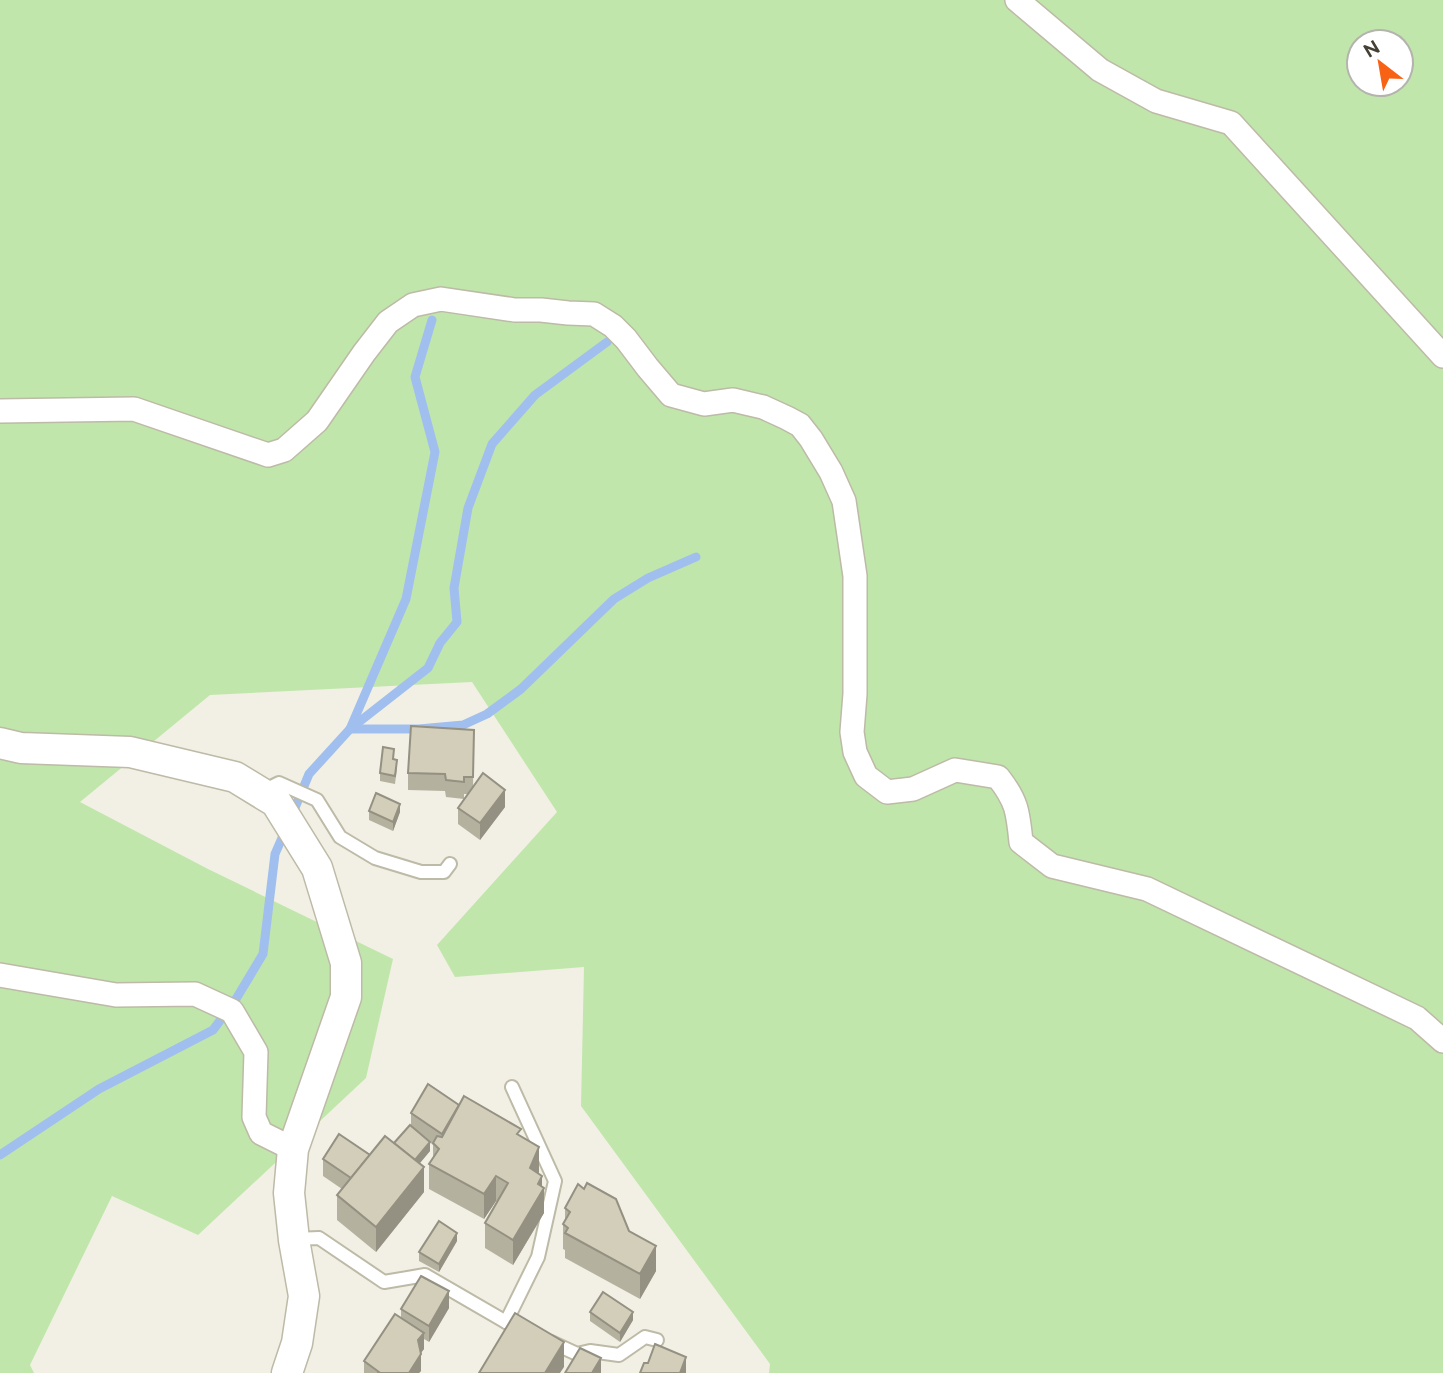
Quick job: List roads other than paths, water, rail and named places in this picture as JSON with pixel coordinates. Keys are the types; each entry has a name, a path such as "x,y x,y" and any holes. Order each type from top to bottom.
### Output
{"street":[{"path":"1017,0 1100,70 1156,101 1231,123 1443,356"},
{"path":"0,411 134,409 268,455 284,450 317,421 388,322 413,305 441,299 515,310 594,314 613,326 626,339 671,395 704,404 733,400 763,407 787,418 806,432 831,472 844,501 855,576 855,694 852,732 855,752 866,776 887,792 913,789 955,770 998,777 1010,792 1017,810 1021,842 1052,866 1147,889 1417,1018 1443,1041"},
{"path":"0,743 21,748 130,752 235,777 276,802 317,867 346,963 346,997 293,1149 289,1193 304,1296 297,1343 287,1373"},
{"path":"0,975 116,995 195,994 232,1012 256,1052 254,1117 261,1133 293,1149"}],"lane":[{"path":"261,793 279,783 317,800 340,837 375,858 421,872 444,872 450,864"},
{"path":"506,1322 538,1257 555,1181 512,1087"},
{"path":"294,1240 318,1238 384,1282 425,1275 506,1322 577,1354 590,1351 619,1355 645,1337 657,1340"}],"waterway":[{"path":"432,320 415,377 435,452 406,599 350,729 419,729 463,725 487,714 521,689 614,599 648,578 696,557"},
{"path":"292,815 309,774 350,729 428,668 440,643 457,622 454,588 468,508 492,444 535,395 607,342"},
{"path":"0,1155 99,1089 213,1030 236,999 263,954 275,854 285,831"}]}
